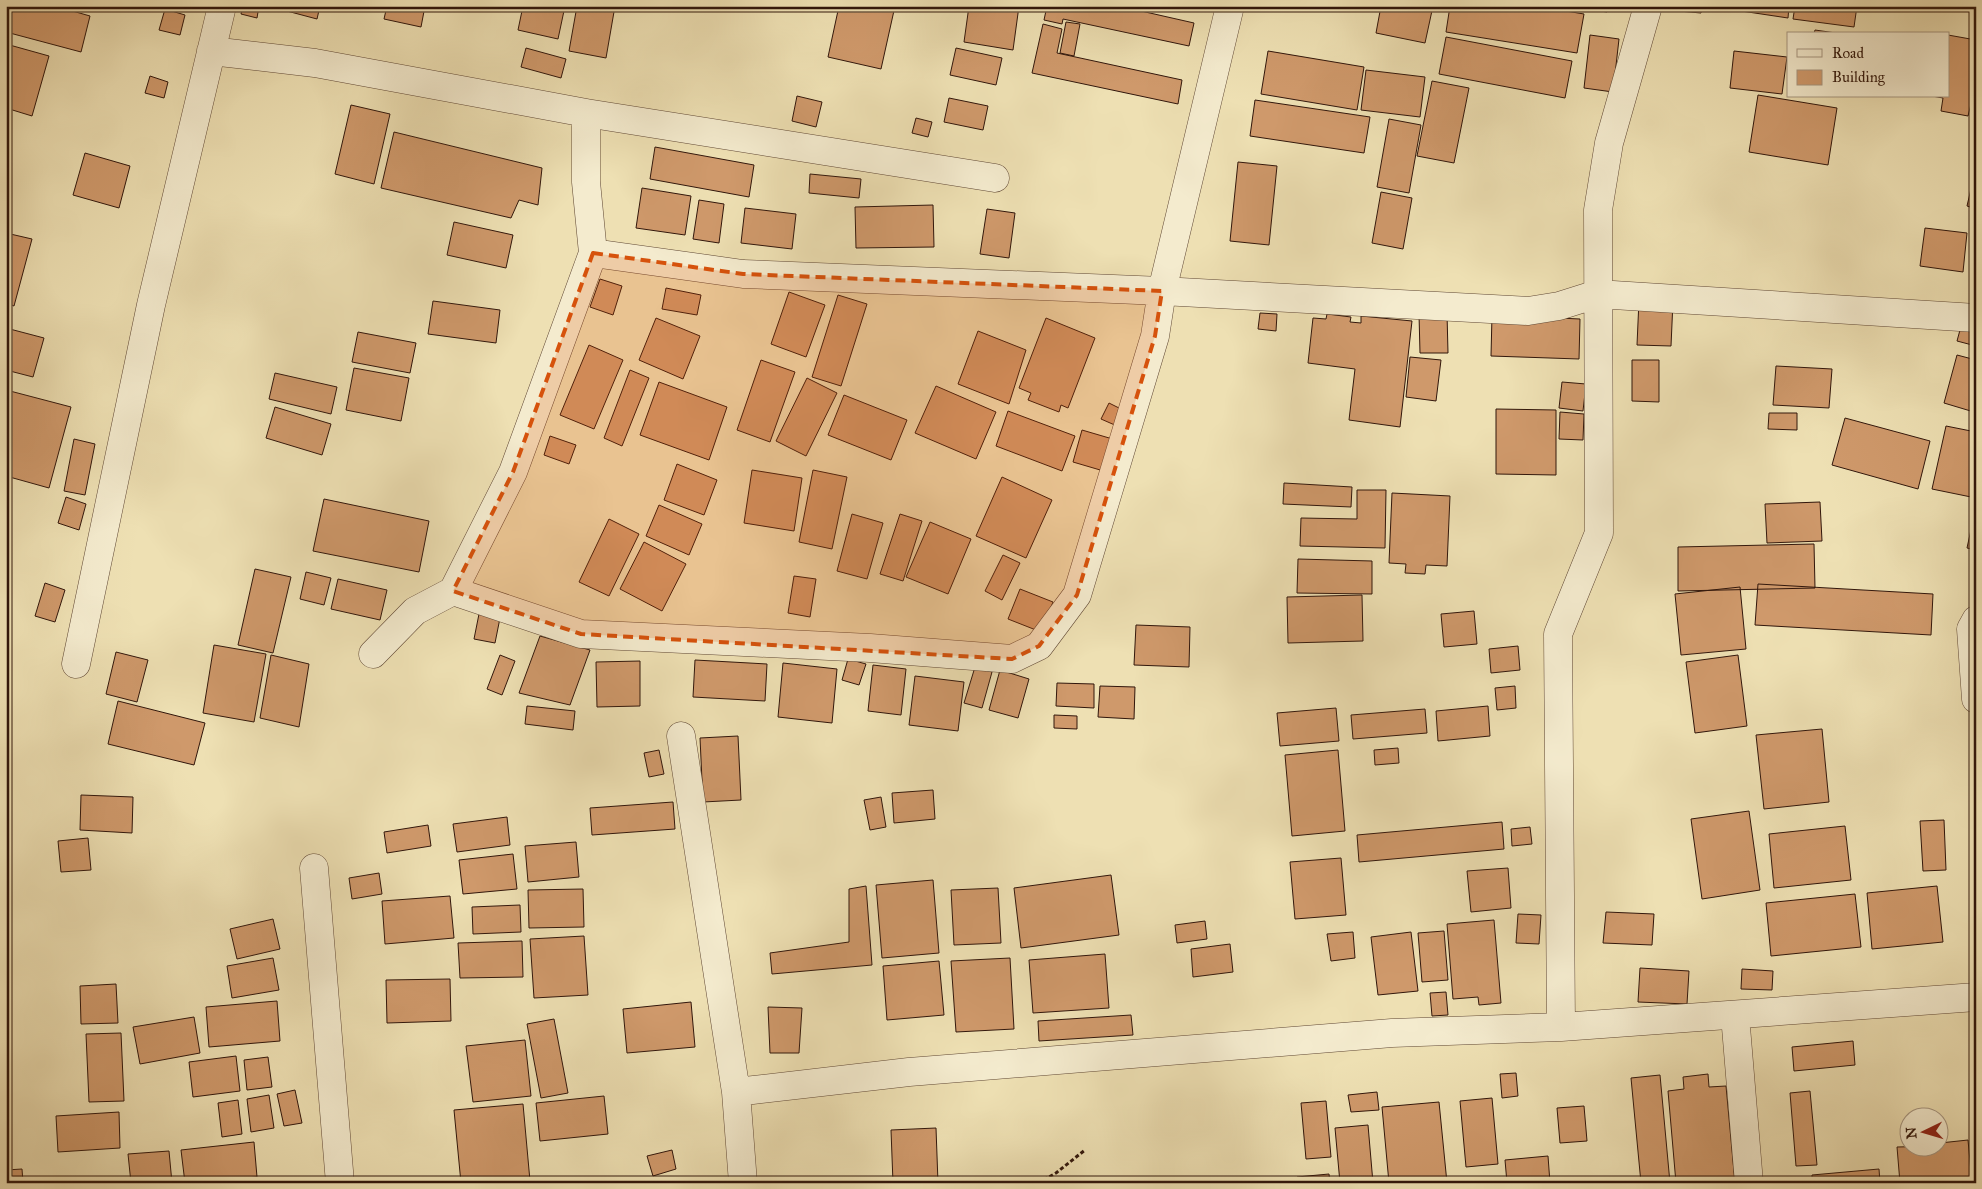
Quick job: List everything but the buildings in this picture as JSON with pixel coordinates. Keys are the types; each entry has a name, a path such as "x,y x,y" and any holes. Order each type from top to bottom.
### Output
{"street":[{"path":"76,664 151,305 222,6"},
{"path":"453,592 581,634 870,648 1012,659 1039,646 1077,595 1155,336 1162,291 1230,6"},
{"path":"1561,1027 1558,634 1600,533 1597,294 1598,210 1608,143 1648,6"},
{"path":"211,51 315,63 586,112 995,178"},
{"path":"373,654 415,611 453,592 514,472 593,253 586,182 586,112"},
{"path":"593,253 743,274 1162,291 1528,311 1558,306 1597,294 1976,318"},
{"path":"1976,620 1971,629 1976,699"},
{"path":"681,736 736,1092 743,1183"},
{"path":"314,868 340,1183"},
{"path":"736,1092 909,1072 1392,1033 1561,1027 1976,997"},
{"path":"1735,1015 1749,1183"}],"path":[{"path":"1038,1183 1056,1173 1084,1150"}],"highlighted area":[{"path":"593,253 743,274 1162,291 1155,336 1077,595 1039,646 1012,659 581,634 453,591 513,472"}]}
